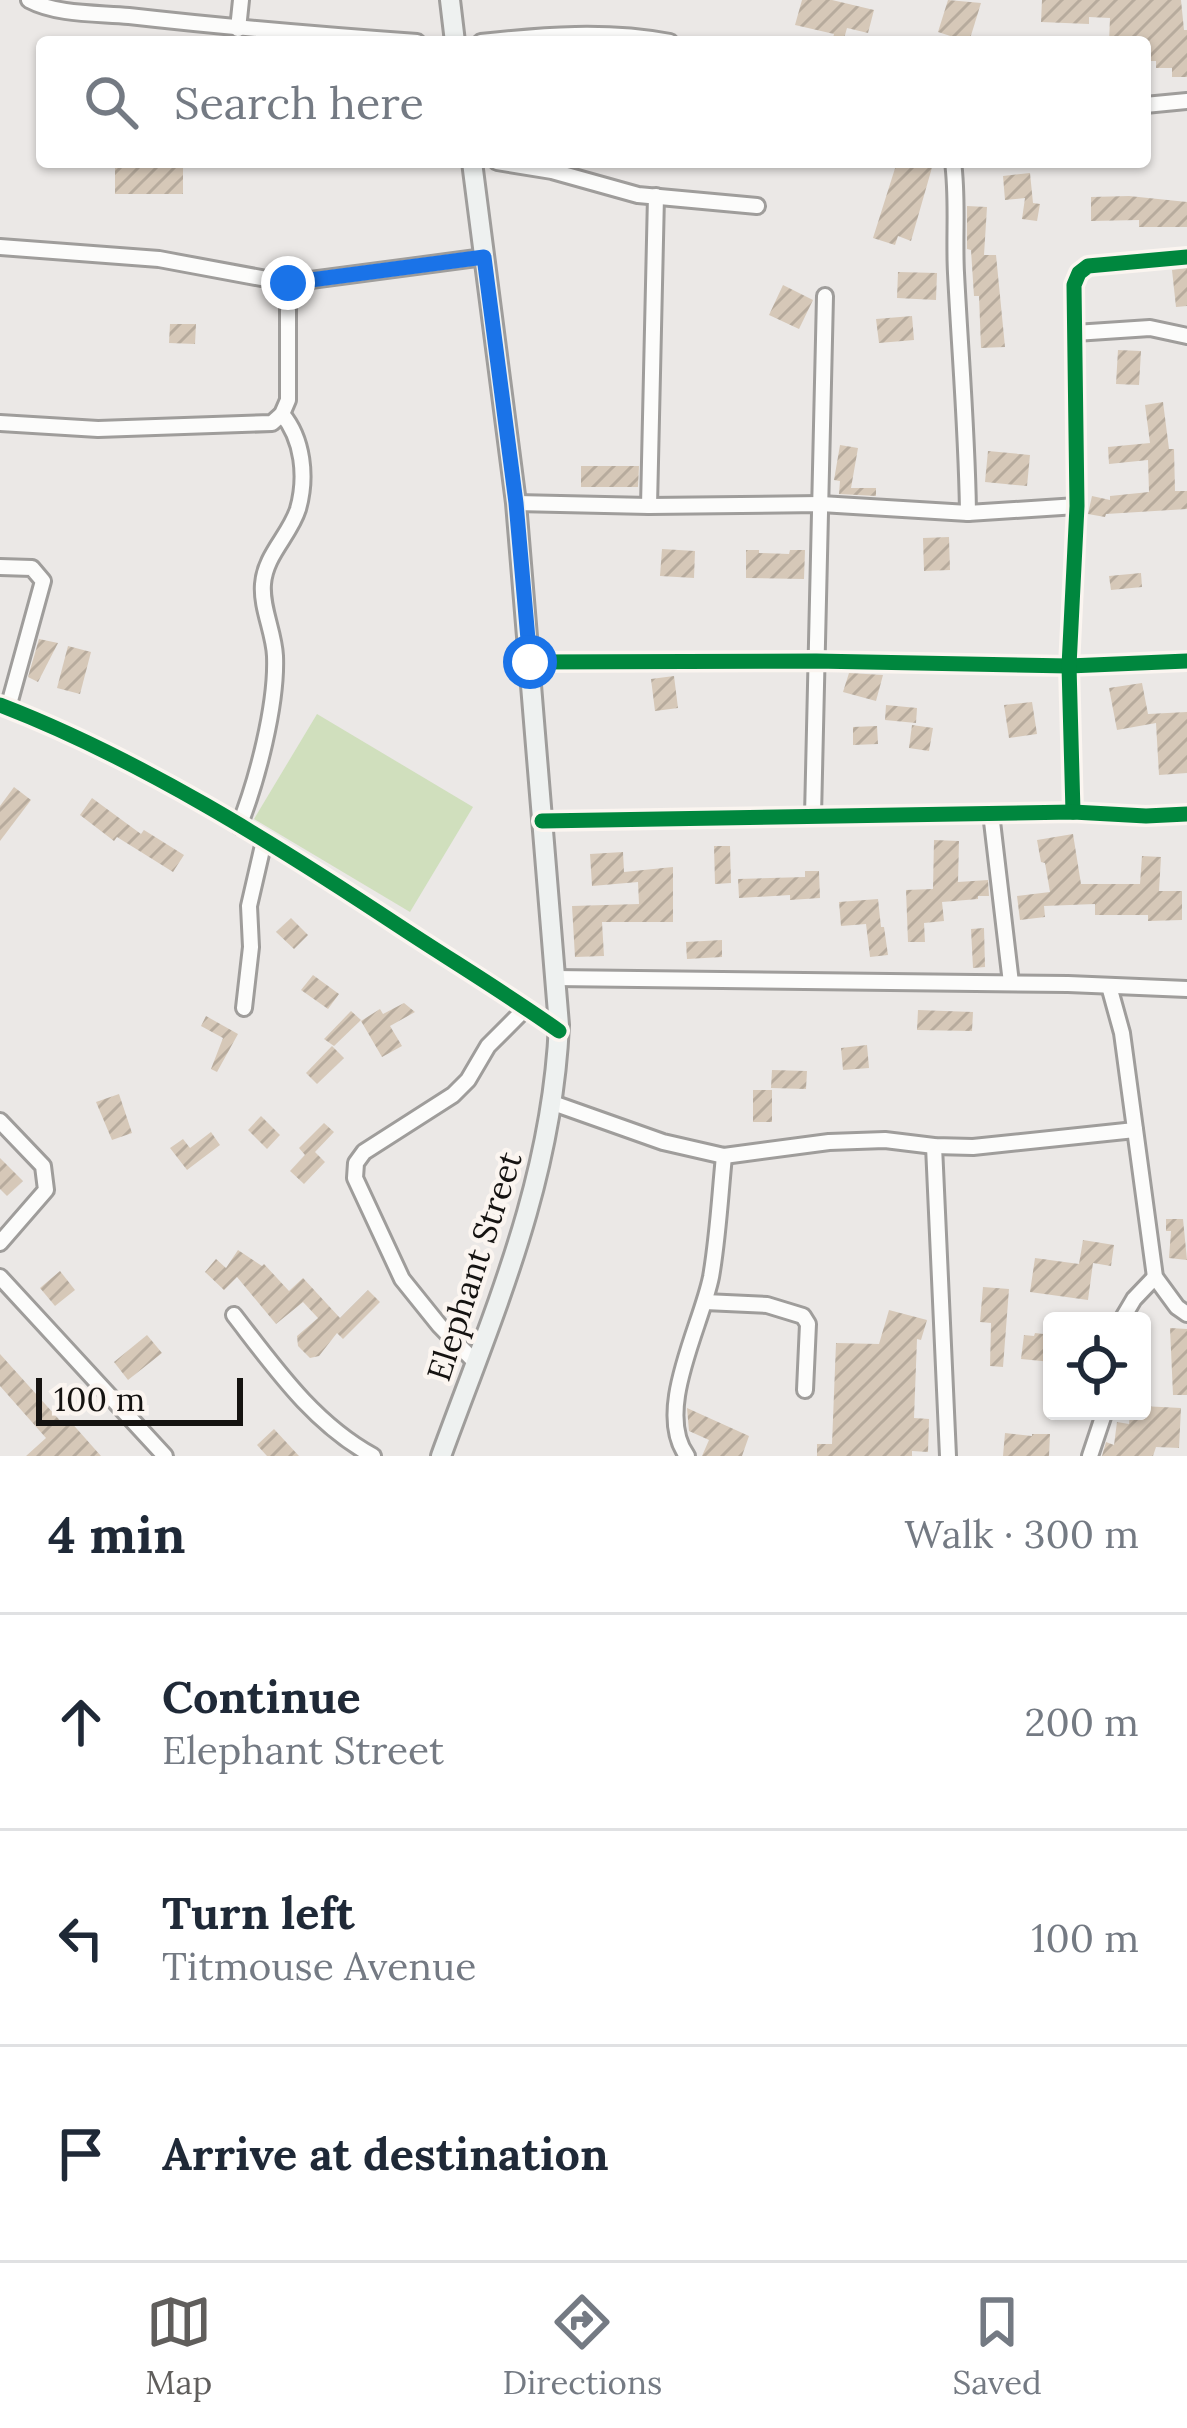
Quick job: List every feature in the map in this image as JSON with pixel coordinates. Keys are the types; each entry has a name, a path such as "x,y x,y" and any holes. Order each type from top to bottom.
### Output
{"main road":[{"path":"449,0 454,36"},
{"name":"Elephant Street","path":"441,1456 521,1240 553,1102 559,1031 516,503 473,168"}],"street":[{"path":"28,0 227,32 303,36"},
{"path":"227,32 241,0"},
{"path":"553,36 622,36"},
{"path":"1151,104 1187,101"},
{"path":"534,168 638,195 757,206"},
{"path":"954,168 968,513"},
{"path":"649,506 656,196"},
{"path":"0,247 159,259 288,283 484,257"},
{"path":"1073,812 1069,666 1077,506 1074,286 1088,266 1187,256"},
{"path":"0,423 98,429 272,423 288,400 288,283"},
{"path":"813,816 825,296"},
{"path":"1075,332 1150,328 1187,336"},
{"path":"238,826 250,798 275,676 262,582 274,549 298,511 299,441 282,414"},
{"path":"516,503 821,504 968,513 1077,506"},
{"path":"0,567 32,568 43,581 4,706 114,755 316,871 559,1031"},
{"path":"530,662 1069,666 1187,661"},
{"path":"992,813 1010,983"},
{"path":"542,821 1187,814"},
{"path":"244,1008 251,947 249,906 264,841"},
{"path":"554,978 1187,989"},
{"path":"1109,986 1122,1033 1155,1277 1187,1314"},
{"path":"475,1362 402,1279 355,1178 356,1163 364,1152 453,1095 488,1046 525,1009"},
{"path":"553,1102 663,1142 724,1156 829,1142 885,1140 973,1147 1135,1130"},
{"path":"0,1120 43,1166 46,1190 0,1243"},
{"path":"934,1146 948,1456"},
{"path":"687,1456 676,1431 675,1407 714,1257 724,1156"},
{"path":"0,1277 165,1456"},
{"path":"1126,1312 1155,1277"},
{"path":"705,1302 767,1305 803,1316 808,1324 805,1390"},
{"path":"234,1315 322,1421 373,1456"},
{"path":"1090,1456 1102,1420"}],"green space":[{"path":"317,714 473,807 410,912 254,819"}],"building":[{"path":"802,0 832,0 874,10 868,33 847,28 845,36 834,36 795,25"},
{"path":"948,0 981,3 971,36 938,32"},
{"path":"1042,0 1181,0 1187,30 1187,77 1172,77 1172,68 1156,68 1156,61 1151,61 1151,36 1109,36 1110,18 1089,17 1089,24 1041,22"},
{"path":"115,168 183,168 183,194 115,194"},
{"path":"895,168 932,168 911,241 898,236 895,245 873,238"},
{"path":"1030,173 1033,203 1040,204 1037,221 1022,219 1025,198 1005,200 1003,176"},
{"path":"1091,197 1187,202 1187,227 1139,227 1139,220 1091,221"},
{"path":"967,206 987,207 984,255 996,255 1005,347 981,348 979,296 974,296 971,250 967,249"},
{"path":"1187,268 1187,306 1176,307 1172,270"},
{"path":"898,272 937,273 936,300 897,298"},
{"path":"783,285 813,300 799,329 769,315"},
{"path":"912,316 914,340 879,343 876,319"},
{"path":"170,324 196,324 195,344 169,343"},
{"path":"1118,350 1141,351 1139,385 1116,384"},
{"path":"1163,402 1169,449 1174,449 1175,491 1187,491 1187,509 1105,517 1088,514 1092,496 1110,500 1110,496 1149,492 1148,460 1109,464 1108,447 1150,443 1145,405"},
{"path":"840,445 858,448 851,488 876,488 876,496 839,494 840,481 834,480"},
{"path":"988,451 1030,455 1027,486 985,482"},
{"path":"581,466 639,466 638,487 581,487"},
{"path":"949,537 950,570 924,571 923,538"},
{"path":"662,549 695,551 694,578 660,576"},
{"path":"746,550 789,554 790,550 805,550 804,579 746,578"},
{"path":"1141,573 1142,587 1111,590 1109,576"},
{"path":"39,639 58,643 38,682 28,677"},
{"path":"68,646 91,652 80,694 57,688"},
{"path":"849,673 883,675 876,701 843,692"},
{"path":"674,676 678,708 655,711 651,679"},
{"path":"1142,683 1148,714 1187,712 1187,773 1159,775 1156,723 1117,730 1109,688"},
{"path":"1032,702 1037,734 1009,738 1004,705"},
{"path":"886,705 917,708 916,723 885,720"},
{"path":"912,725 933,728 929,751 909,748"},
{"path":"877,726 878,744 853,745 853,727"},
{"path":"14,787 31,800 0,841 0,806"},
{"path":"92,798 141,834 144,830 184,855 173,872 117,837 114,841 80,815"},
{"path":"1073,834 1081,884 1140,884 1142,856 1161,857 1159,891 1182,891 1182,920 1095,915 1095,904 1044,906 1045,917 1020,920 1017,896 1050,892 1037,840"},
{"path":"934,840 959,841 958,882 988,880 989,896 942,902 944,921 924,923 925,942 908,942 906,890 933,889"},
{"path":"714,846 730,846 731,883 715,884"},
{"path":"623,852 624,872 673,867 673,922 602,922 604,956 575,957 572,906 639,904 638,882 592,886 590,854"},
{"path":"805,871 819,871 820,898 739,898 738,879 805,877"},
{"path":"878,899 888,955 870,957 866,924 841,926 839,902"},
{"path":"291,918 308,935 294,949 276,932"},
{"path":"984,928 985,967 973,968 971,929"},
{"path":"722,940 722,957 687,959 686,942"},
{"path":"313,975 339,994 328,1009 301,990"},
{"path":"404,1003 415,1012 390,1026 402,1046 382,1057 361,1021 380,1009 383,1014"},
{"path":"918,1010 973,1012 972,1031 917,1030"},
{"path":"351,1011 361,1020 334,1046 324,1039"},
{"path":"206,1016 238,1034 217,1072 211,1069 223,1038 201,1026"},
{"path":"867,1045 869,1068 843,1070 841,1048"},
{"path":"332,1046 344,1058 317,1084 306,1073"},
{"path":"772,1070 807,1071 806,1089 771,1088"},
{"path":"753,1090 772,1090 772,1122 753,1122"},
{"path":"119,1094 132,1133 112,1140 96,1102"},
{"path":"261,1116 280,1135 267,1149 248,1130"},
{"path":"324,1123 334,1132 315,1152 325,1162 304,1184 290,1171 305,1155 299,1148"},
{"path":"211,1132 220,1145 187,1170 170,1148 183,1139 190,1148"},
{"path":"0,1158 23,1181 7,1196 0,1189"},
{"path":"1166,1219 1183,1219 1187,1260 1169,1258 1171,1231 1166,1231"},
{"path":"1083,1240 1114,1245 1111,1266 1093,1263 1088,1300 1030,1292 1035,1258 1079,1264"},
{"path":"238,1250 264,1264 289,1291 303,1278 340,1318 368,1290 380,1302 343,1339 337,1333 319,1356 310,1358 298,1346 297,1336 318,1318 303,1302 276,1324 237,1277 224,1290 205,1272 216,1259 226,1268"},
{"path":"60,1271 75,1290 55,1306 40,1288"},
{"path":"983,1287 1009,1289 1003,1367 990,1366 991,1323 980,1322"},
{"path":"889,1310 927,1320 921,1340 917,1339 914,1418 929,1419 928,1452 817,1456 817,1444 832,1444 836,1343 879,1344"},
{"path":"1170,1328 1187,1329 1187,1395 1173,1395"},
{"path":"1043,1334 1043,1361 1021,1359 1024,1335"},
{"path":"147,1335 162,1353 128,1380 114,1362"},
{"path":"0,1354 64,1425 69,1420 101,1456 26,1456 46,1438 0,1386"},
{"path":"1151,1406 1181,1408 1179,1448 1156,1447 1153,1456 1102,1456 1106,1442 1114,1445 1117,1422 1129,1424 1129,1420 1151,1420"},
{"path":"687,1408 749,1436 742,1456 702,1456 709,1440 689,1431"},
{"path":"274,1429 299,1456 267,1456 257,1445"},
{"path":"1005,1433 1050,1434 1049,1456 1003,1456"}],"cycle path":[{"path":"1073,812 1069,666 1077,506 1074,285 1088,266 1187,257"},
{"path":"530,662 1069,666 1187,661"},
{"path":"0,705 103,750 205,805 559,1031"},
{"path":"542,821 1187,814"}],"route":[{"path":"288,283 484,257 516,503 530,662"}]}
